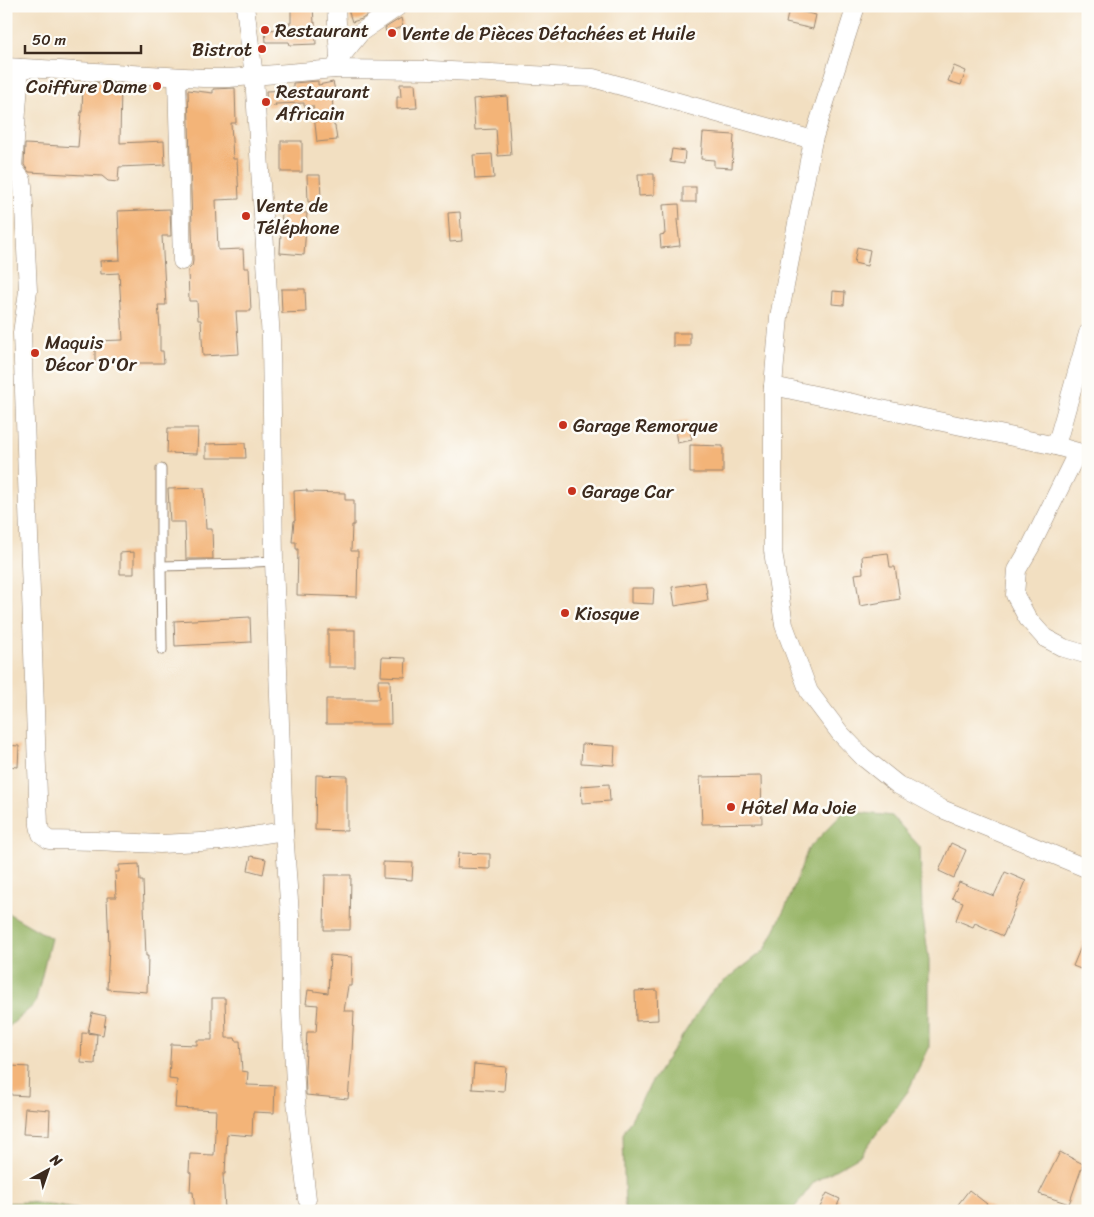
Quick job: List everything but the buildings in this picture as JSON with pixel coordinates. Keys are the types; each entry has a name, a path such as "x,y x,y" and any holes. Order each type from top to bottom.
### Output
{"street":[{"path":"246,6 254,76 270,339 274,561 284,831 290,915 291,1010 296,1101 307,1198"},
{"path":"336,6 337,64"},
{"path":"337,64 361,32 399,6"},
{"path":"856,6 813,140 779,317 773,386 773,551 784,625 809,692 840,733 863,757 898,785 942,809 1088,869"},
{"path":"284,831 222,841 160,844 96,840 49,840 41,834 38,825 22,333 28,291 23,186 22,180 10,168 13,67 203,78 254,76 337,64 593,78 813,140"},
{"path":"177,77 182,261"},
{"path":"1056,446 1088,333"},
{"path":"773,386 1056,446 1082,454 1017,570 1015,595 1028,619 1045,638 1064,648 1088,655"}],"lane":[{"path":"162,469 162,650"},
{"path":"161,566 246,564 274,561"}],"green space":[{"path":"845,811 892,816 920,847 922,911 929,960 929,1048 908,1091 861,1155 814,1182 792,1211 625,1211 623,1134 651,1083 713,990 765,950 789,900 808,849"},
{"path":"6,912 51,938 35,1004 6,1029"},
{"path":"29,1202 88,1211 6,1211 6,1203"}],"place":[{"name":"Restaurant","path":"265,30"},
{"name":"Vente de Pièces Détachées et Huile","path":"392,33"},
{"name":"Bistrot","path":"262,49"},
{"name":"Coiffure Dame","path":"157,86"},
{"name":"Restaurant Africain","path":"266,102"},
{"name":"Vente de Téléphone","path":"246,216"},
{"name":"Maquis Décor D'Or","path":"35,353"},
{"name":"Garage Remorque","path":"563,425"},
{"name":"Garage Car","path":"572,491"},
{"name":"Kiosque","path":"565,613"},
{"name":"Hôtel Ma Joie","path":"731,807"}]}
